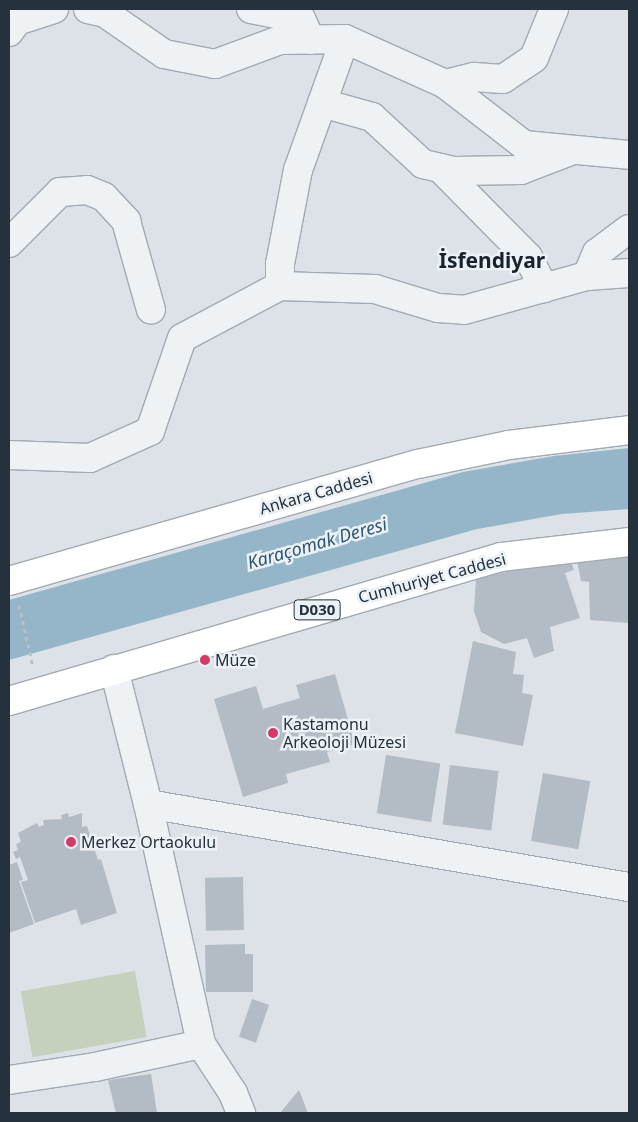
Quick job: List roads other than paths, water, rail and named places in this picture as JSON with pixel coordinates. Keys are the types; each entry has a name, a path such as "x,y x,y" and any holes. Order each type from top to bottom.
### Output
{"main road":[{"name":"Ankara Caddesi","path":"14,592 418,464 510,445 629,430"},
{"name":"Cumhuriyet Caddesi","path":"9,700 501,557 629,542"}],"street":[{"path":"9,32 16,21 54,9"},
{"path":"88,9 105,13 164,54 215,64 280,40 345,40 445,84 524,146 629,155"},
{"path":"251,9 301,19 311,40"},
{"path":"445,84 474,77 503,79 534,58 554,9"},
{"path":"280,286 280,264 298,170 345,40"},
{"path":"322,103 372,117 423,164 440,168 521,170 573,150"},
{"path":"440,168 528,257 544,288"},
{"path":"9,243 60,192 87,190 104,197 126,221 151,310"},
{"path":"587,276 598,253 629,229"},
{"path":"9,455 90,458 150,431 182,338 280,286 375,288 438,308 464,310 587,276 629,273"},
{"path":"114,668 148,804 201,1044 233,1093 241,1113"},
{"path":"148,804 629,887"},
{"path":"9,1080 95,1067 201,1044"}],"water":[{"name":"Karaçomak Deresi","path":"629,448 629,509 562,514 477,529 9,660 9,600 463,472 554,456"}],"place":[{"name":"Müze","path":"205,660"},
{"name":"Kastamonu Arkeoloji Müzesi","path":"273,733"},
{"name":"Merkez Ortaokulu","path":"71,842"}],"district":[{"name":"İsfendiyar","path":"492,260"}]}
